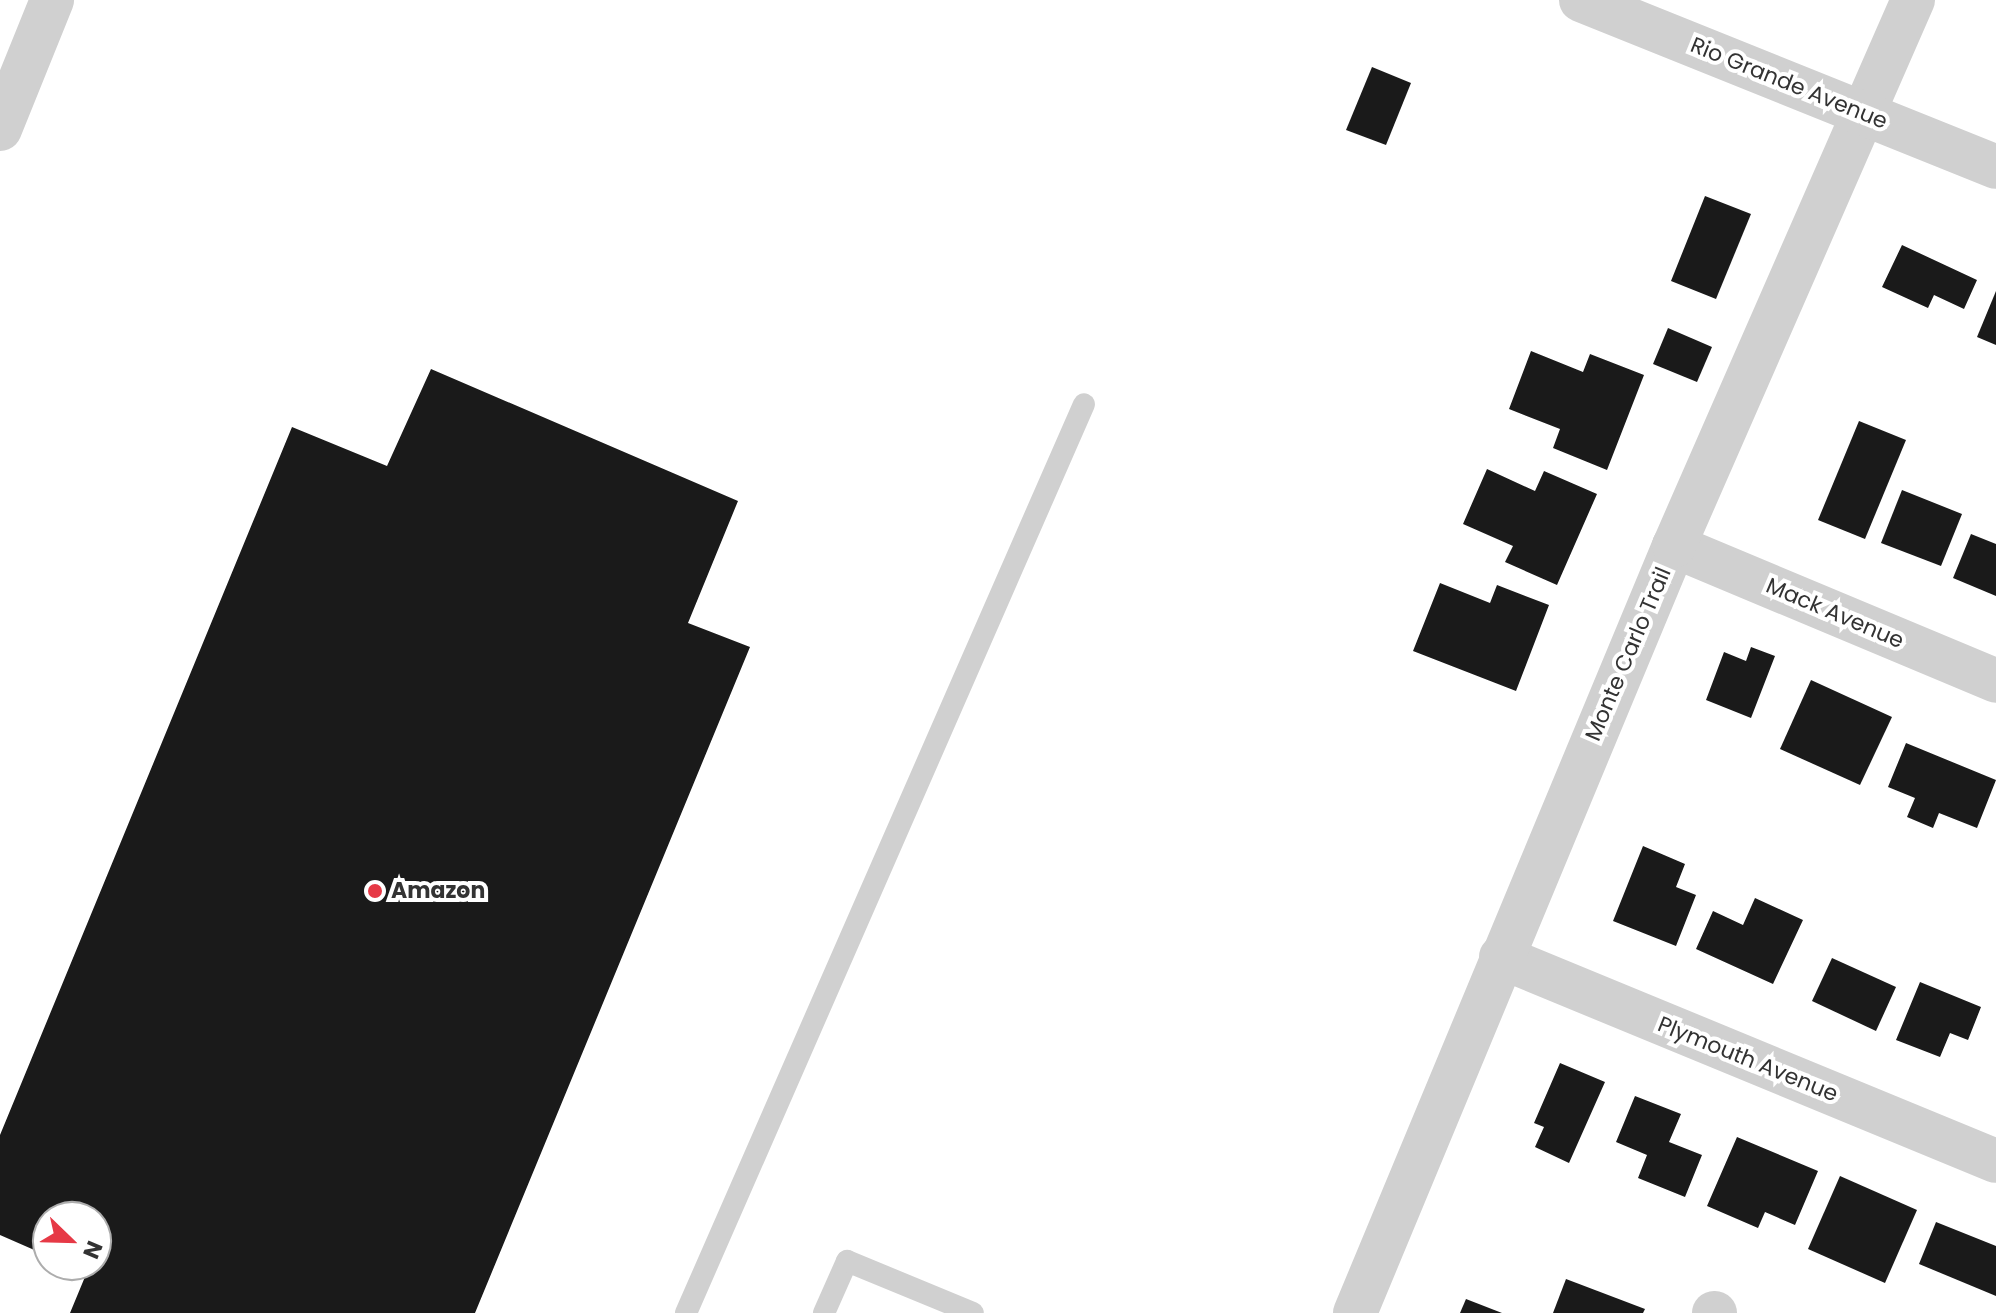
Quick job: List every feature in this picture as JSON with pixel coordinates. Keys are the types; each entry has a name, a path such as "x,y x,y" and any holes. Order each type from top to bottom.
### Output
{"street":[{"path":"0,129 52,0"},
{"name":"Rio Grande Avenue","path":"1581,0 1996,167"},
{"name":"Monte Carlo Trail","path":"1355,1313 1674,546 1913,0"},
{"name":"Mack Avenue","path":"1674,546 1996,681"},
{"name":"Plymouth Avenue","path":"1501,957 1996,1161"}],"lane":[{"path":"686,1313 1084,404"},
{"path":"824,1313 847,1261 973,1313"}],"building":[{"path":"1372,67 1411,83 1386,145 1346,130"},
{"path":"1705,196 1751,214 1716,299 1671,281"},
{"path":"1902,245 1977,280 1964,309 1934,295 1928,308 1882,287"},
{"path":"1996,291 1996,345 1977,337"},
{"path":"1668,328 1712,347 1697,382 1653,364"},
{"path":"1531,351 1583,372 1590,354 1644,375 1607,470 1553,448 1560,429 1509,409"},
{"name":"Amazon","path":"431,369 738,501 688,623 750,647 475,1313 70,1313 83,1281 112,1281 112,1201 32,1201 32,1249 0,1235 0,1135 292,427 387,466"},
{"path":"1859,421 1906,440 1865,539 1818,520"},
{"path":"1487,469 1535,491 1544,471 1597,494 1557,585 1505,562 1513,546 1463,524"},
{"path":"1902,490 1962,514 1941,566 1881,543"},
{"path":"1971,534 1996,544 1996,596 1953,578"},
{"path":"1440,583 1490,603 1497,585 1549,605 1516,691 1413,651"},
{"path":"1751,647 1775,656 1751,718 1706,700 1724,652 1746,661"},
{"path":"1811,680 1892,717 1860,785 1780,749"},
{"path":"1906,743 1996,780 1977,828 1939,813 1933,828 1907,817 1915,798 1888,787"},
{"path":"1643,846 1685,864 1676,887 1696,895 1676,946 1613,921"},
{"path":"1755,898 1803,920 1773,984 1696,949 1713,911 1743,925"},
{"path":"1832,958 1896,987 1876,1031 1812,1001"},
{"path":"1920,982 1981,1007 1968,1040 1950,1033 1940,1057 1896,1040"},
{"path":"1560,1063 1605,1082 1569,1163 1535,1147 1544,1127 1534,1123"},
{"path":"1635,1096 1681,1114 1669,1142 1702,1155 1685,1197 1638,1178 1647,1155 1616,1142"},
{"path":"1737,1137 1818,1171 1795,1225 1765,1212 1758,1228 1707,1206"},
{"path":"1840,1176 1917,1210 1885,1283 1808,1249"},
{"path":"1936,1222 1996,1246 1996,1296 1919,1264"},
{"path":"1566,1279 1645,1309 1643,1313 1553,1313"},
{"path":"1466,1299 1502,1313 1460,1313"}],"place":[{"name":"Amazon","path":"375,891"}]}
